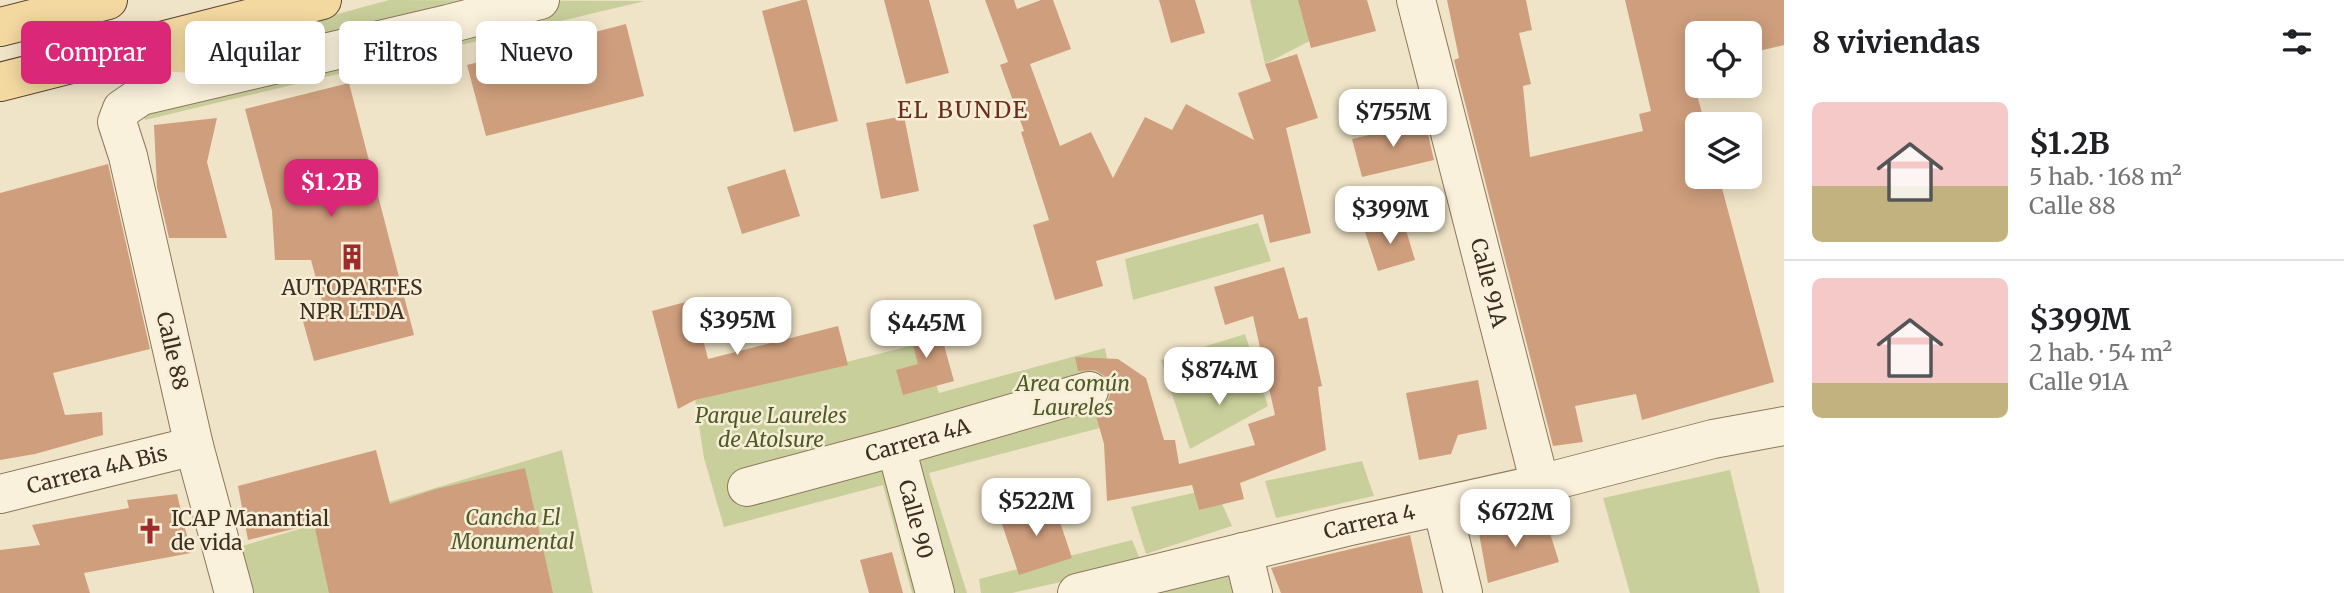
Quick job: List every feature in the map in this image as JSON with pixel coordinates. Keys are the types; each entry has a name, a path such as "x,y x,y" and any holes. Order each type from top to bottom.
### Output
{"main road":[{"path":"0,27 108,0"},
{"path":"171,39 322,0"},
{"path":"0,82 21,77"}],"street":[{"path":"325,53 540,0"},
{"name":"Calle 91A","path":"1416,0 1540,484"},
{"name":"Calle 88","path":"193,84 141,96 122,109 117,122 128,156 194,446 234,593"},
{"name":"Carrera 4A","path":"747,487 1089,391"},
{"name":"Carrera 4","path":"1077,593 1540,484 1713,439 1784,426"},
{"name":"Carrera 4A Bis","path":"0,494 194,446"},
{"name":"Calle 90","path":"896,447 935,593"},
{"path":"1442,506 1463,593"},
{"path":"1243,552 1253,593"}],"green space":[{"path":"389,0 645,1 561,21 476,21 476,41 462,45 462,21 339,21 339,74 325,77 325,21 312,21"},
{"path":"1250,0 1310,0 1323,34 1265,64"},
{"path":"185,55 185,84 296,84 145,120 129,84 171,84 171,59"},
{"path":"1258,223 1271,261 1133,300 1125,259"},
{"path":"1245,334 1268,406 1190,449 1161,360"},
{"name":"Area común Laureles","path":"922,343 939,393 1105,348 1119,423 929,473 967,593 912,593 883,485 724,527 704,458 695,400"},
{"name":"Cancha El Monumental","path":"562,450 593,593 252,593 239,547"},
{"path":"1362,461 1374,496 1276,518 1265,481"},
{"path":"1730,470 1760,593 1630,593 1603,498"},
{"path":"1215,488 1232,526 1146,554 1131,507"},
{"path":"1132,540 1142,564 1012,593 981,593 979,579"},
{"path":"1241,557 1250,593 1088,593"}],"building":[{"path":"807,0 838,121 794,132 762,11"},
{"path":"884,0 929,0 949,73 906,84"},
{"path":"985,0 1014,0 1017,9 1041,0 1053,0 1071,49 1030,64 1060,146 1091,132 1113,178 1145,117 1172,130 1186,104 1254,140 1238,93 1271,81 1265,64 1297,54 1318,118 1286,128 1311,233 1270,243 1263,214 1096,261 1103,286 1055,300 1033,225 1049,220 1021,132 1024,131 1000,65 1008,62"},
{"path":"1159,0 1195,0 1205,33 1171,43"},
{"path":"1298,0 1367,0 1376,31 1311,48"},
{"path":"1447,0 1526,0 1532,30 1519,33 1531,84 1523,86 1530,157 1643,131 1639,114 1651,111 1625,0 1784,0 1784,45 1762,50 1762,21 1685,21 1685,98 1698,98 1702,112 1685,112 1685,189 1722,189 1774,382 1642,420 1636,394 1575,406 1583,442 1553,446 1454,60 1459,58"},
{"path":"626,24 644,96 486,136 467,65 476,63 476,84 597,84 597,31"},
{"name":"AUTOPARTES NPR LTDA","path":"349,84 414,335 314,361 299,307 322,301 311,260 275,260 272,211 245,109"},
{"path":"904,116 919,191 881,199 866,123"},
{"path":"217,118 207,162 227,238 169,238 157,187 154,125"},
{"path":"1425,122 1434,160 1362,177 1352,139"},
{"path":"108,164 150,349 53,373 65,415 102,412 103,435 35,454 0,460 0,193"},
{"path":"785,169 800,216 742,234 727,187"},
{"path":"1403,220 1415,260 1378,271 1365,232"},
{"path":"1284,267 1299,319 1307,317 1322,386 1318,387 1326,450 1240,483 1244,499 1199,510 1192,485 1107,501 1104,444 1095,412 1105,406 1110,396 1110,386 1105,376 1095,370 1078,371 1075,357 1118,359 1146,378 1164,440 1175,440 1179,464 1255,445 1248,424 1275,415 1253,316 1225,325 1214,287"},
{"path":"693,300 708,359 838,326 848,365 695,400 678,409 652,311"},
{"path":"937,320 954,381 903,395 896,370 918,364 908,327"},
{"path":"1478,380 1487,429 1458,435 1451,454 1419,460 1406,393"},
{"name":"Cancha El Monumental","path":"376,450 390,504 436,489 525,468 553,593 329,593 314,524 248,540 238,486"},
{"path":"177,494 191,553 84,573 90,593 0,593 0,550 40,545 32,525 129,508 127,500"},
{"path":"1053,501 1072,558 1019,575 1000,518"},
{"path":"1509,514 1511,537 1546,520 1559,562 1488,583 1478,528"},
{"path":"1410,535 1423,593 1281,593 1271,568"},
{"path":"892,552 903,593 869,593 860,560"}],"place":[{"name":"AUTOPARTES NPR LTDA","path":"352,257"},
{"name":"ICAP Manantial de vida","path":"150,531"}],"district":[{"name":"EL BUNDE","path":"963,110"}],"park label":[{"name":"Parque Laureles de Atolsure","path":"771,428"}]}
